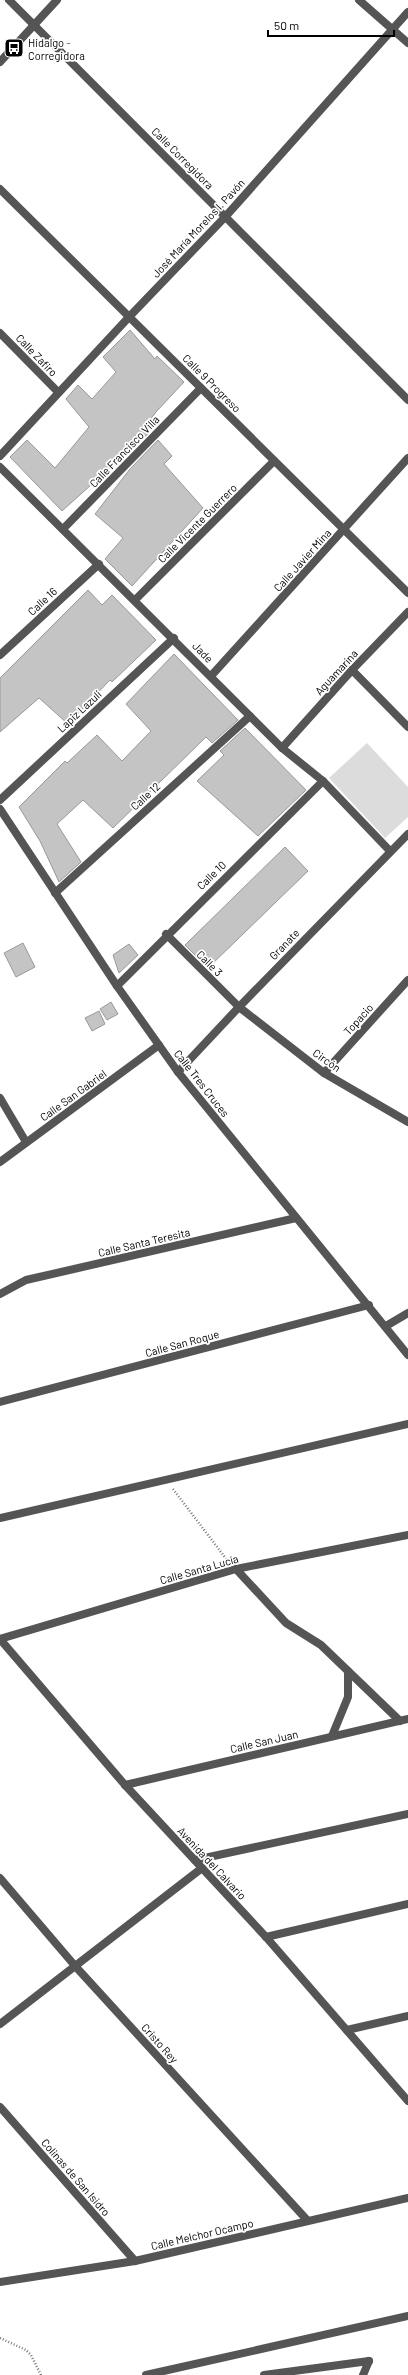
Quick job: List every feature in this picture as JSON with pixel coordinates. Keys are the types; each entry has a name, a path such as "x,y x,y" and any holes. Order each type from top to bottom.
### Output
{"street":[{"name":"Calle Corregidora","path":"9,0 408,400"},
{"path":"0,62 58,0"},
{"path":"359,0 408,43"},
{"name":"José María Morelos I. Pavón","path":"0,456 58,392 226,216 408,12"},
{"name":"Calle 9 Progreso","path":"0,189 408,593"},
{"name":"Calle Zafiro","path":"0,333 58,392"},
{"name":"Calle Francisco Villa","path":"63,529 201,388"},
{"name":"Calle Javier Mina","path":"211,676 408,458"},
{"name":"Calle Vicente Guerrero","path":"135,600 274,461"},
{"name":"Jade","path":"0,467 174,638 282,748 323,781 390,851"},
{"name":"Calle 16","path":"0,655 99,564"},
{"name":"Aguamarina","path":"282,748 352,670 408,612"},
{"name":"Lapiz Lazuli","path":"0,800 174,638"},
{"path":"352,670 408,727"},
{"name":"Calle 12","path":"55,893 250,716"},
{"name":"Calle 10","path":"117,986 166,934 323,781"},
{"name":"Calle Tres Cruces","path":"0,809 117,986 178,1072 296,1218 369,1305 408,1355"},
{"name":"Granate","path":"178,1072 239,1007 408,834"},
{"name":"Calle 3","path":"166,934 239,1007"},
{"name":"Topacio","path":"324,1073 408,980"},
{"name":"Circón","path":"239,1007 324,1073 408,1122"},
{"name":"Calle San Gabriel","path":"0,1162 158,1045"},
{"path":"0,1098 26,1142"},
{"name":"Calle Santa Teresita","path":"0,1294 26,1280 296,1218"},
{"name":"Calle San Roque","path":"0,1402 369,1305"},
{"path":"386,1326 408,1313"},
{"path":"0,1518 408,1424"},
{"name":"Calle Santa Lucía","path":"0,1639 236,1569 408,1534"},
{"path":"236,1569 286,1623 321,1645 404,1720"},
{"name":"Avenida del Calvario","path":"0,1639 125,1785 266,1937 408,2102"},
{"path":"332,1736 348,1697 348,1671"},
{"name":"Calle San Juan","path":"125,1785 404,1720"},
{"path":"196,1860 408,1814"},
{"path":"0,2024 76,1967 202,1868"},
{"name":"Cristo Rey","path":"0,1878 76,1967 307,2220"},
{"path":"266,1937 408,1904"},
{"path":"347,2030 408,2016"},
{"name":"Colinas de San Isidro","path":"0,2107 135,2261"},
{"name":"Calle Melchor Ocampo","path":"0,2282 135,2261 307,2220 408,2198"},
{"path":"146,2375 408,2316"},
{"path":"264,2375 369,2361 363,2375"}],"path":[{"path":"165,1479 236,1569"},
{"path":"0,2338 26,2350 32,2355 41,2375"}],"shaded area":[{"path":"367,743 408,787 408,817 385,838 329,778"}],"building":[{"path":"130,330 155,359 157,356 184,382 156,412 145,427 150,432 62,511 10,457 27,440 55,468 89,427 66,399 78,385 92,399 116,372 103,357"},
{"path":"158,440 172,456 164,464 203,508 132,586 105,559 123,538 95,514 130,469"},
{"path":"88,590 102,605 112,595 156,640 112,682 110,680 68,724 39,698 0,732 0,678"},
{"path":"174,654 238,720 212,743 206,737 113,828 83,800 57,824 81,862 59,882 40,841 19,807 65,761 67,763 97,735 122,761 151,731 126,704"},
{"path":"245,728 306,790 258,836 197,781 224,755 220,751"},
{"path":"285,847 308,871 208,968 185,945"},
{"path":"23,943 35,967 16,977 4,953"},
{"path":"129,944 138,955 119,973 113,955"},
{"path":"111,1002 118,1014 107,1020 100,1009"},
{"path":"99,1011 105,1024 92,1031 85,1018"}],"place":[{"name":"Hidalgo - Corregidora","path":"14,48"}]}
